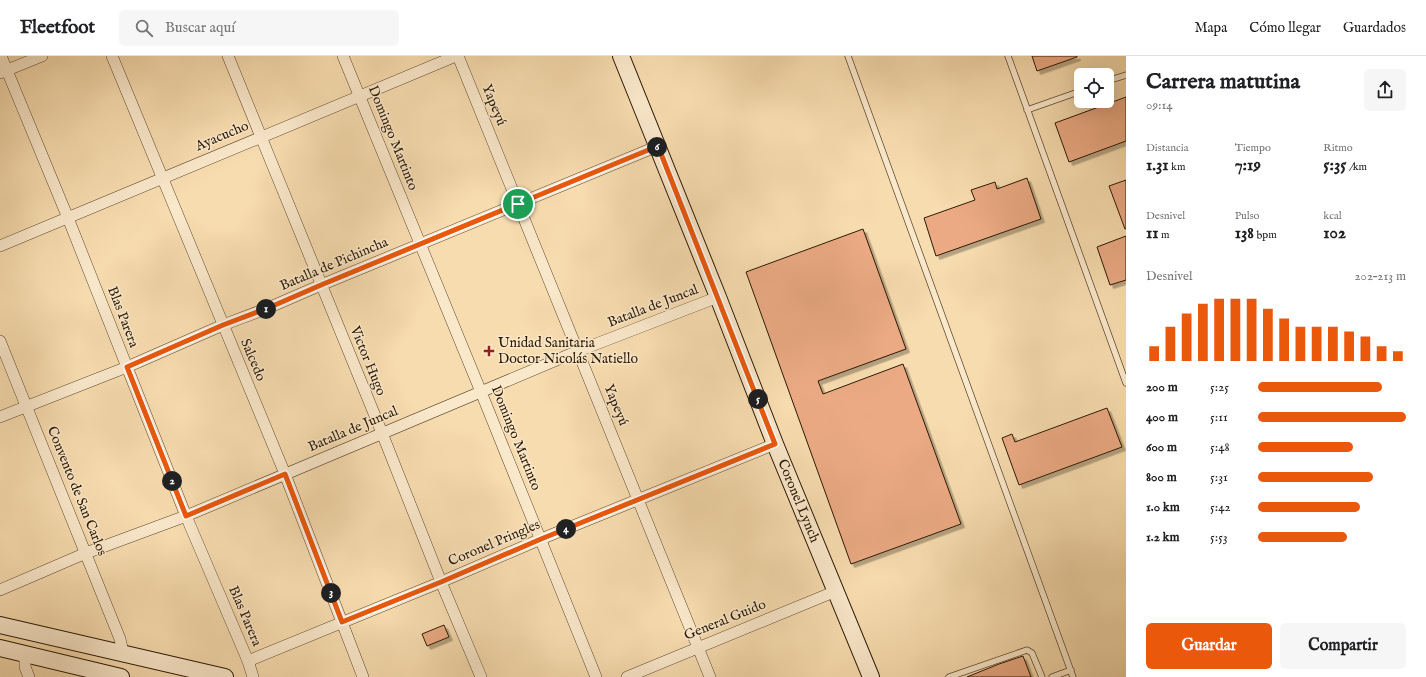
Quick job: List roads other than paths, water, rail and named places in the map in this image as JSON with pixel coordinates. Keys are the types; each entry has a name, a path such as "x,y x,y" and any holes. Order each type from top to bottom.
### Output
{"main road":[{"name":"Coronel Lynch","path":"621,56 718,296 775,444 870,677"},
{"path":"0,625 225,677"},
{"path":"0,648 121,677"}],"street":[{"name":"Blas Parera","path":"1,56 3,72 68,218 186,516 248,661 253,677"},
{"path":"3,72 42,56"},
{"name":"Salcedo","path":"112,56 285,474 363,677"},
{"name":"Victor Hugo","path":"228,56 382,433 441,582 481,677"},
{"name":"Domingo Martinto","path":"343,56 596,677"},
{"name":"Ayacucho","path":"0,246 261,136 457,56"},
{"name":"Yapeyú","path":"457,56 710,677"},
{"name":"Batalla de Pichincha","path":"0,417 127,367 223,325 268,308 658,146"},
{"name":"Batalla de Juncal","path":"0,590 86,552 186,516 578,351 718,296"},
{"name":"Convento de San Carlos","path":"0,341 86,552 120,639 123,653"},
{"name":"Coronel Pringles","path":"248,661 441,582 541,539 775,444"},
{"name":"General Guido","path":"627,677 836,591"},
{"path":"25,654 25,667 29,677"}],"lane":[{"path":"848,56 1073,677"},
{"path":"1008,56 1124,371 1126,383"},
{"path":"1114,79 1126,75"},
{"path":"1027,110 1074,93"},
{"path":"949,677 1027,650 1032,654 1042,677"},
{"path":"1052,677 1071,670"}],"place":[{"name":"Unidad Sanitaria Doctor Nicolás Natiello","path":"489,351"}]}
